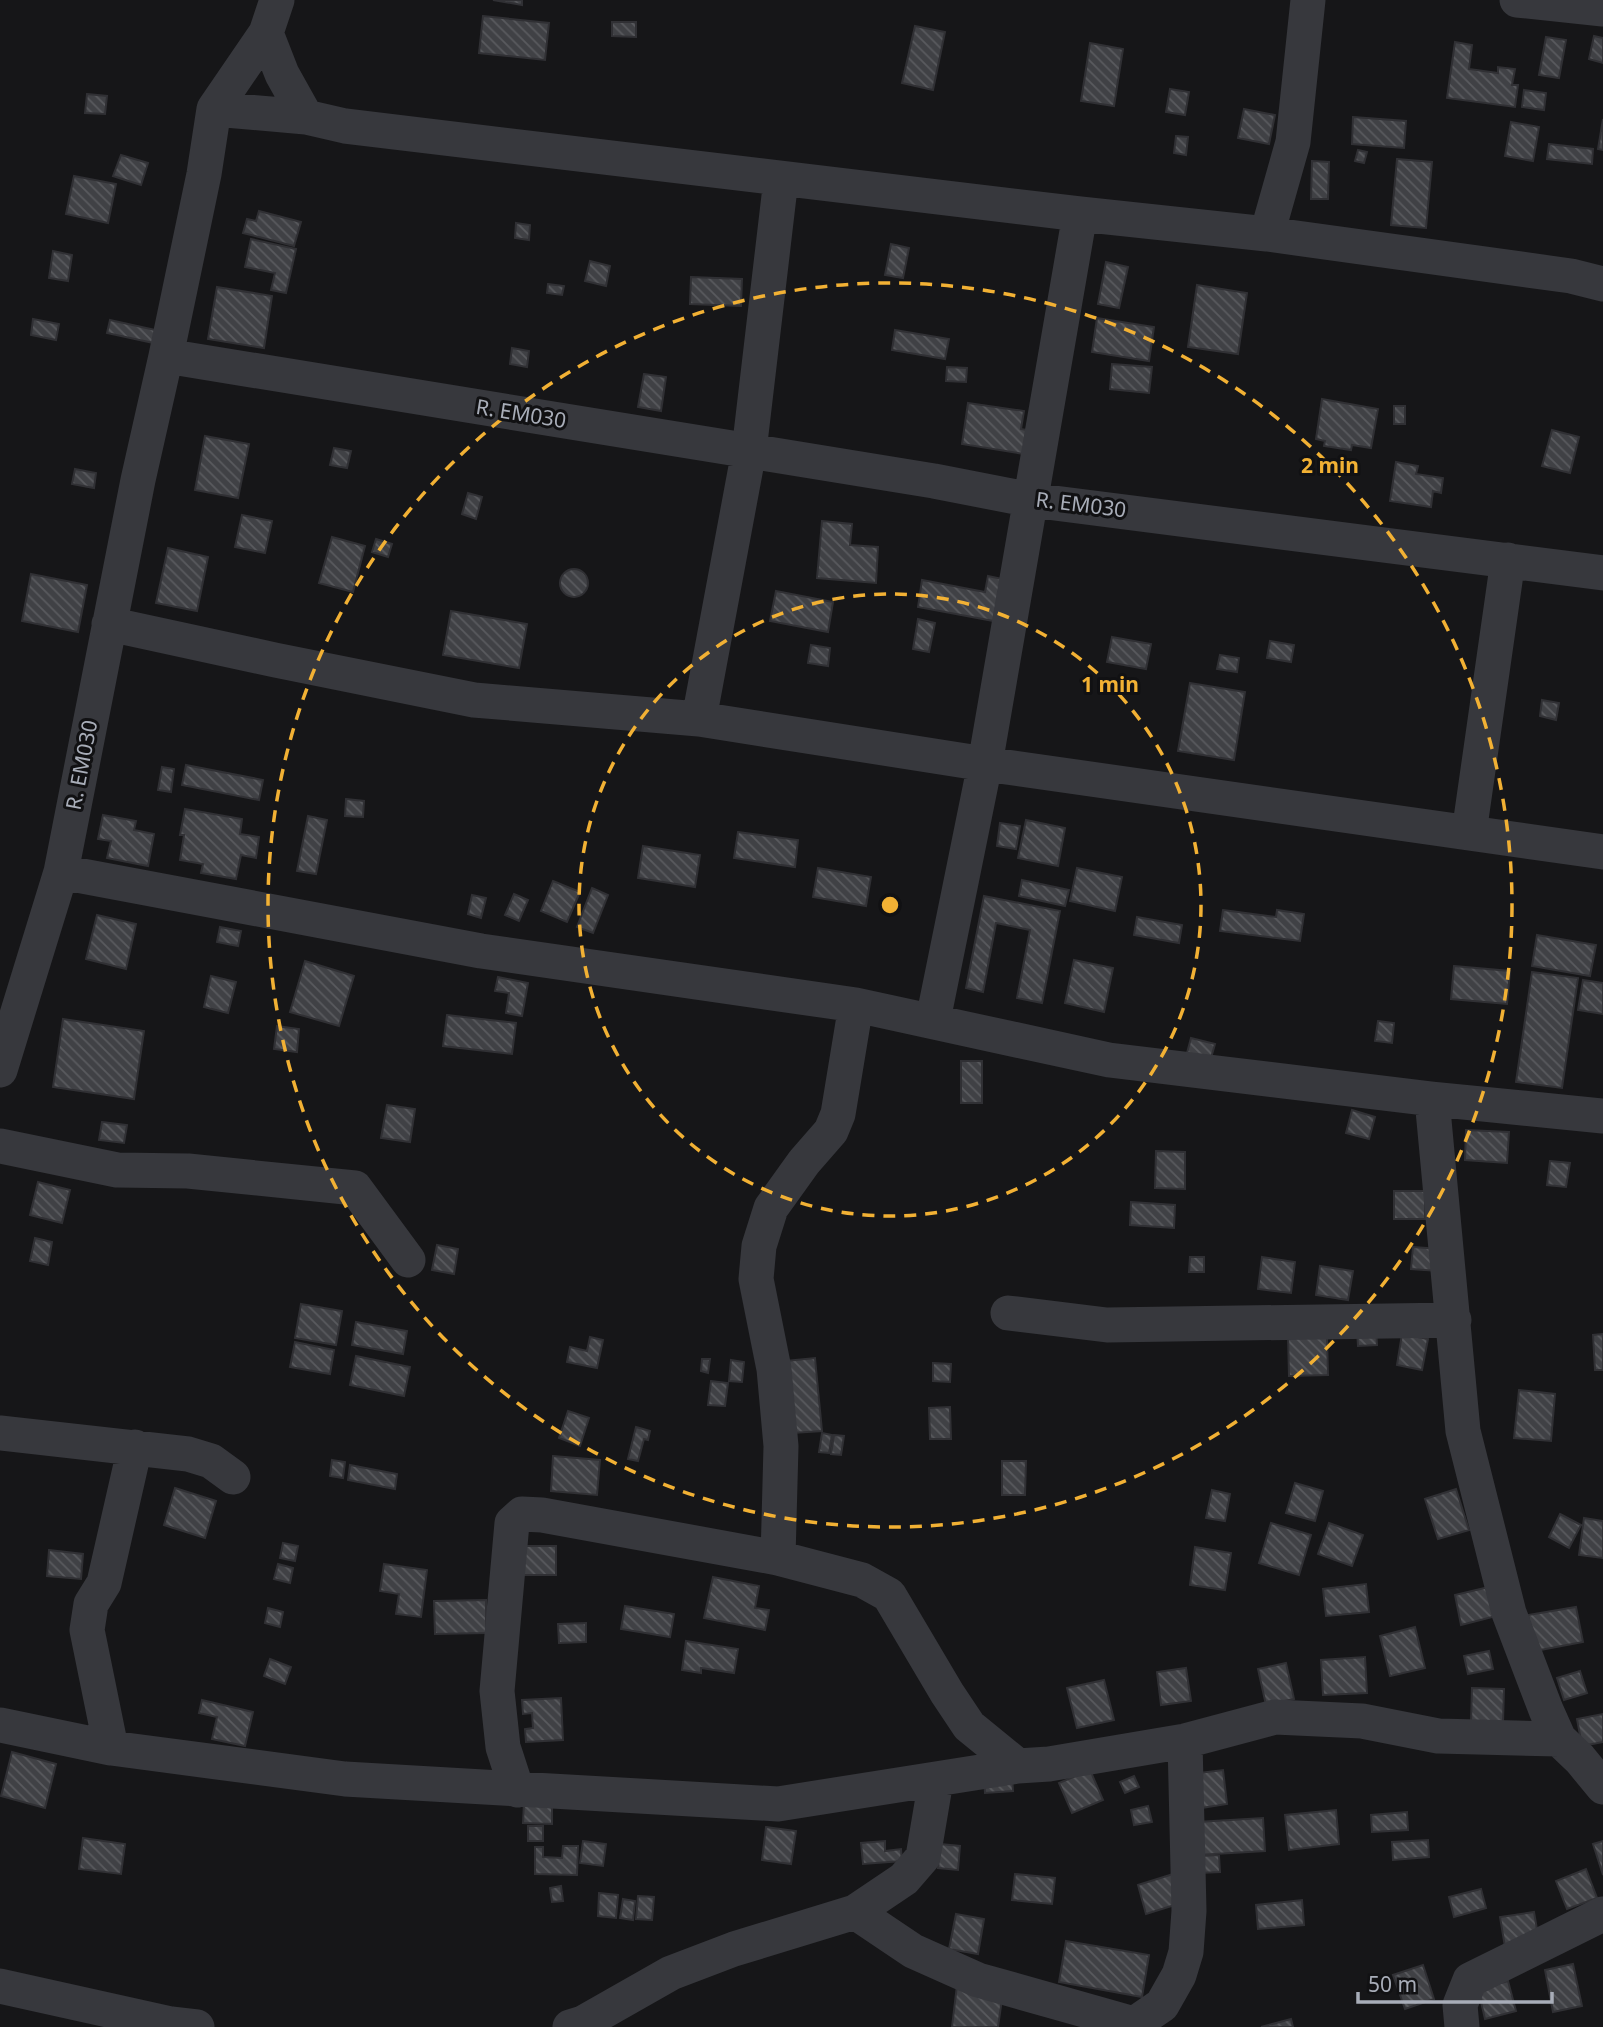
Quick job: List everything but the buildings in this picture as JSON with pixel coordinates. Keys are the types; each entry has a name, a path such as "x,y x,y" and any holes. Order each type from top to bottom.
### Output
{"street":[{"path":"166,356 204,174 214,108 266,33 277,0"},
{"path":"1267,234 1293,142 1308,0"},
{"path":"1517,0 1603,9"},
{"path":"266,33 282,74 306,117"},
{"path":"214,108 306,117 345,126 781,179 1267,234 1571,276 1603,284"},
{"path":"699,719 749,451 781,179"},
{"path":"933,1020 985,764 1080,214"},
{"name":"R. EM030","path":"0,1070 61,872 138,480 166,356 934,481 1031,500 1603,573"},
{"path":"1469,833 1508,560"},
{"path":"109,624 474,700 699,719 985,764 1603,852"},
{"path":"61,872 481,951 856,1005 1109,1060 1432,1099 1603,1116"},
{"path":"778,1558 781,1446 774,1370 756,1279 759,1246 771,1208 804,1162 831,1131 838,1114 856,1005"},
{"path":"1432,1099 1463,1431 1509,1613 1546,1710 1559,1739 1603,1787"},
{"path":"0,1146 117,1170 201,1171 355,1188 408,1260"},
{"path":"1008,1313 1107,1325 1454,1320"},
{"path":"0,1433 188,1454 211,1461 233,1477"},
{"path":"111,1748 87,1629 91,1604 104,1583 135,1447"},
{"path":"517,1790 503,1747 497,1691 512,1523 522,1514 542,1515 778,1558 862,1580 889,1595 969,1726 1018,1766"},
{"path":"0,1725 111,1748 345,1779 778,1804 1185,1741 1275,1717 1362,1721 1438,1736 1559,1739"},
{"path":"855,1912 913,1951 978,1980 1132,2025 1162,2005 1179,1975 1186,1952 1189,1911 1185,1741"},
{"path":"570,2027 671,1973 734,1949 855,1912 904,1879 923,1857 936,1780"},
{"path":"1462,2027 1461,2005 1470,1980 1603,1914"},
{"path":"0,1986 180,2026"}]}
